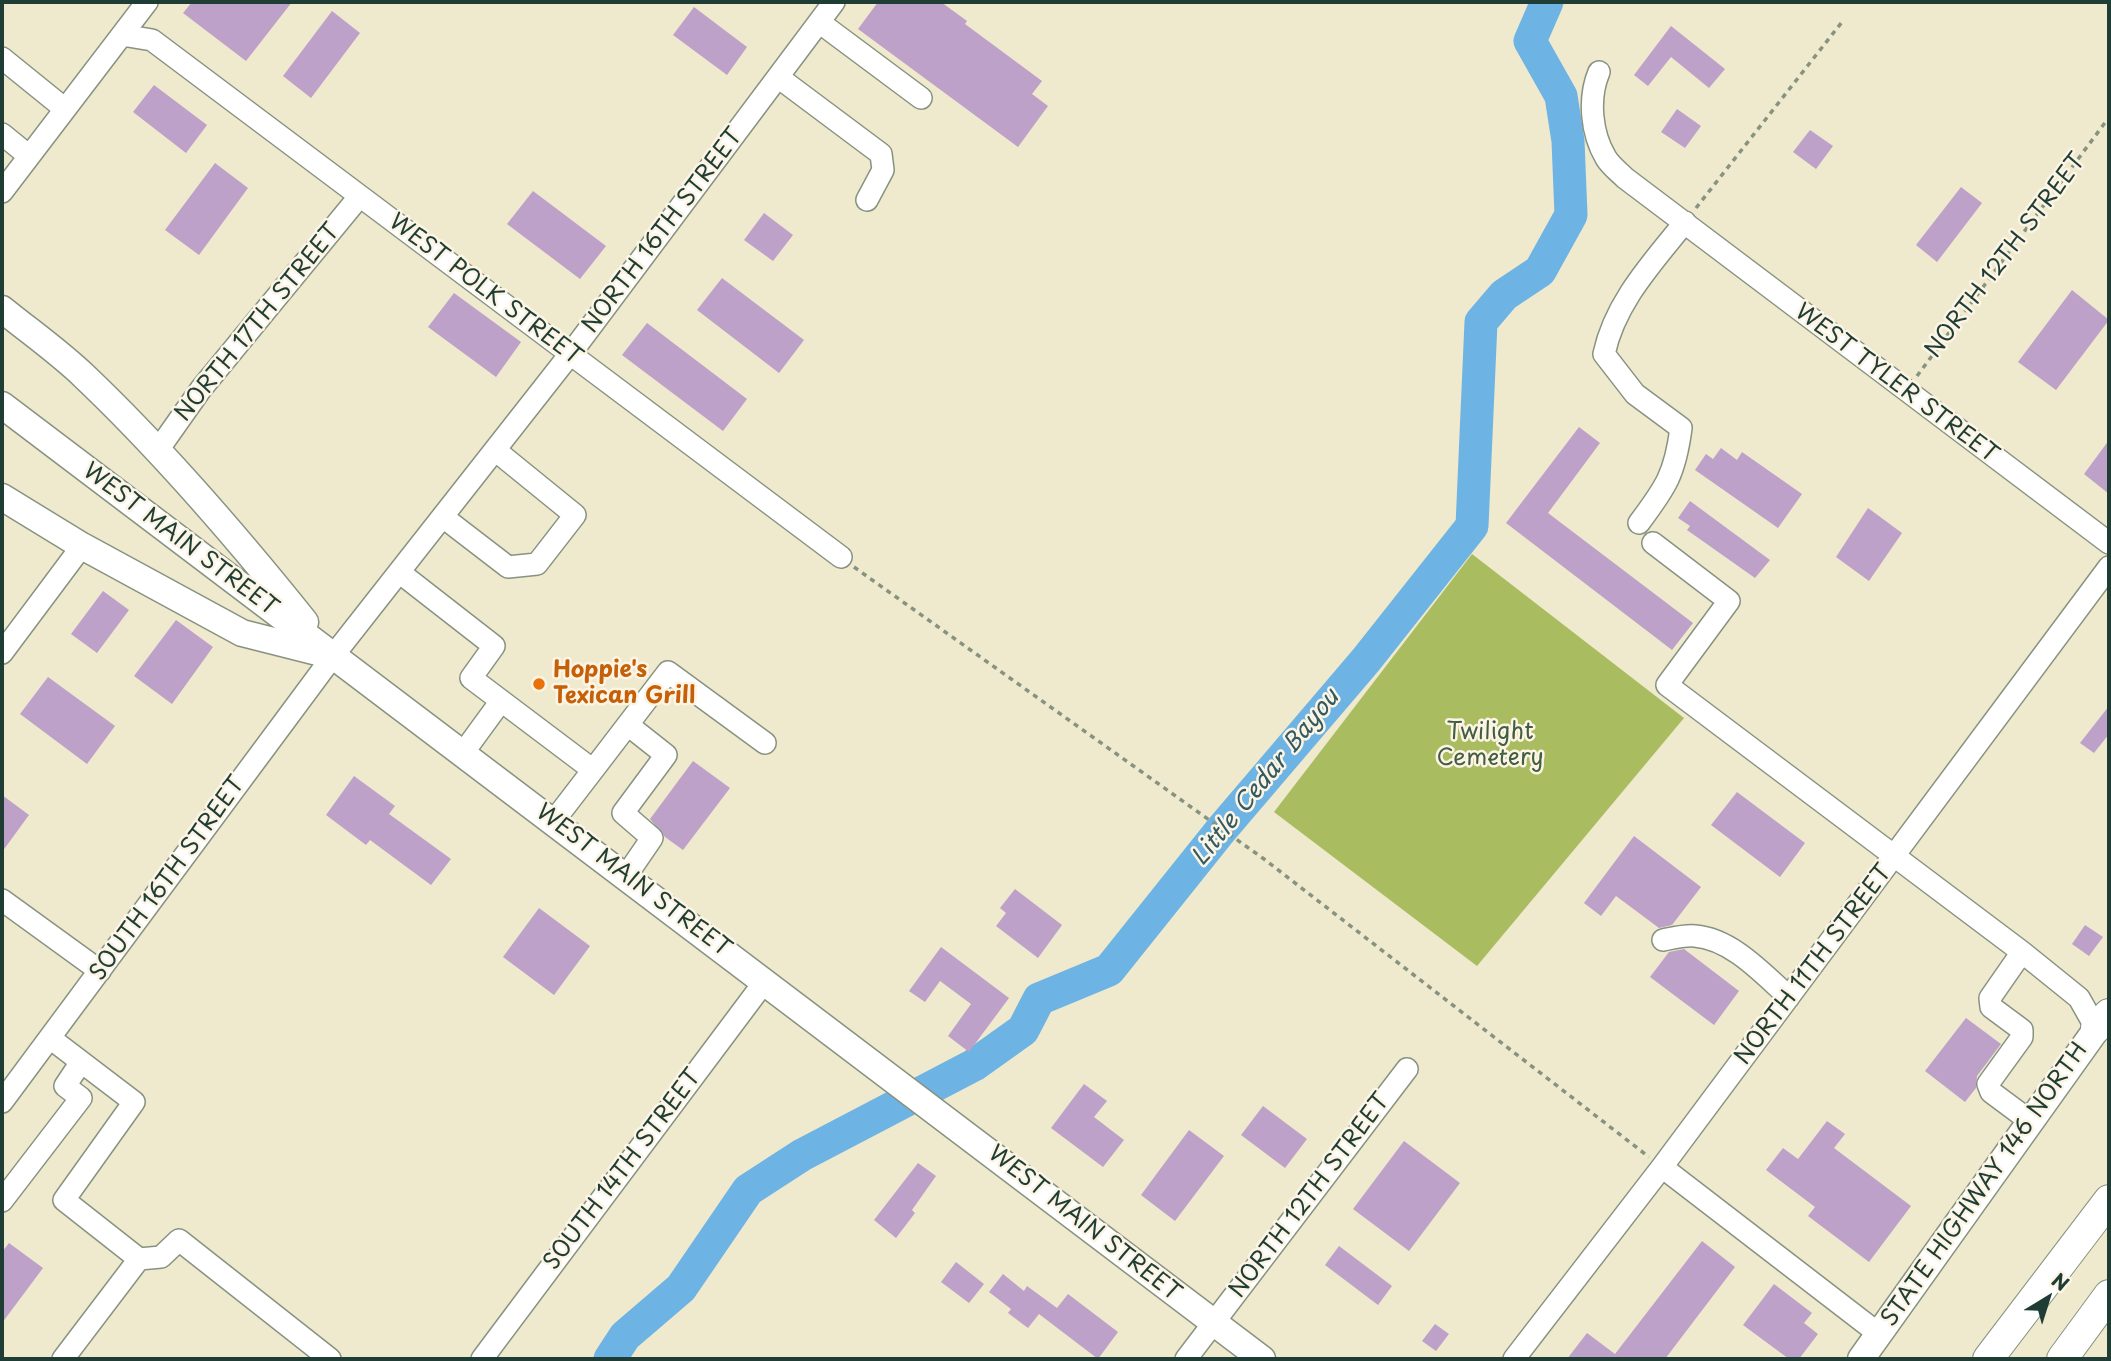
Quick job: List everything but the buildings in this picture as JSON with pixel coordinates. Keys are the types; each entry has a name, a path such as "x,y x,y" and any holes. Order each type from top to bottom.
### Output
{"highway":[{"path":"1988,1359 2109,1200"},
{"path":"2062,1359 2109,1295"}],"main road":[{"path":"2,309 83,374 158,450 245,546 333,656"},
{"name":"WEST MAIN STREET","path":"2,405 880,1068 1257,1358"},
{"path":"2,497 82,546 242,633 333,656"},
{"name":"STATE HIGHWAY 146 NORTH","path":"1861,1359 2105,1017"}],"street":[{"path":"2,192 147,2"},
{"name":"NORTH 16TH STREET","path":"333,656 571,353 834,2"},
{"path":"819,22 921,98"},
{"name":"WEST POLK STREET","path":"122,35 152,40 841,557"},
{"path":"2,58 65,109"},
{"name":"WEST TYLER STREET","path":"1599,72 1592,88 1592,118 1606,158 1625,178 1905,392 2109,543"},
{"path":"778,76 881,154 883,170 867,200"},
{"path":"2,134 29,156"},
{"name":"NORTH 17TH STREET","path":"158,450 201,389 359,197"},
{"path":"1639,523 1669,483 1677,460 1681,428 1635,394 1604,354 1608,333 1635,284 1685,222"},
{"path":"443,517 508,567 537,564 575,515 495,450"},
{"path":"1653,542 1729,601 1667,685 1896,855 2105,1017"},
{"path":"2,653 82,546"},
{"name":"NORTH 11TH STREET","path":"1514,1359 1662,1167 2109,567"},
{"path":"399,572 494,646 471,678 593,770"},
{"name":"SOUTH 16TH STREET","path":"2,1102 333,656"},
{"path":"553,822 668,672 765,743"},
{"path":"463,753 501,701"},
{"path":"626,876 652,838 623,813 666,755 628,725"},
{"path":"2,900 100,971"},
{"path":"1663,940 1692,935 1707,937 1738,953 1789,997"},
{"path":"2022,952 1990,998 1991,1006 2022,1030 2022,1037 1989,1084 1991,1092 2030,1121"},
{"name":"SOUTH 14TH STREET","path":"482,1359 765,981"},
{"path":"50,1038 134,1102 64,1200 139,1259 161,1257 179,1240 330,1359"},
{"path":"2,1201 80,1098 65,1086 81,1062"},
{"name":"NORTH 12TH STREET","path":"1186,1359 1407,1069"},
{"path":"1662,1167 1879,1334"},
{"path":"63,1359 139,1259"}],"path":[{"path":"1685,222 1842,22"},
{"name":"NORTH 12TH STREET","path":"1905,392 2107,120"},
{"path":"841,557 1265,859 1662,1167"}],"green space":[{"name":"Twilight Cemetery","path":"1472,554 1684,718 1477,966 1274,812"}],"waterway":[{"name":"Little Cedar Bayou","path":"610,1359 625,1336 681,1288 748,1190 802,1155 974,1065 1023,1030 1039,999 1109,970 1221,830 1366,660 1472,526 1481,322 1504,295 1540,271 1571,215 1568,141 1561,96 1530,41 1547,2"}],"place":[{"name":"Hoppie's Texican Grill","path":"539,684"}]}
